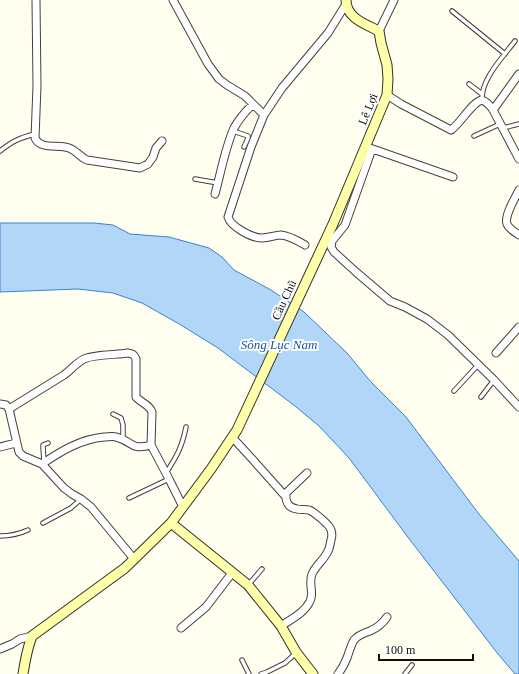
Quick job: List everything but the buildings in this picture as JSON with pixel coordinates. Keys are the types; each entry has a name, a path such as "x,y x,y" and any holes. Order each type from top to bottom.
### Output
{"street":[{"path":"36,0 36,141 47,146 71,148 84,159 140,168 148,164 153,157 156,148 162,142"},
{"path":"173,0 211,69 227,86 245,96 264,114"},
{"path":"346,2 347,9 350,14 356,19 379,31 394,0"},
{"path":"305,245 292,238 282,235 263,238 254,237 236,228 229,222 228,217 251,147 264,114 282,88 328,33 346,2"},
{"name":"Lê Lợi","path":"333,224 369,147 387,94 387,65 379,31"},
{"path":"493,110 519,74"},
{"path":"387,94 402,104 451,130 482,97 493,110 519,159"},
{"path":"215,194 233,131 242,115 253,104"},
{"path":"453,177 369,147 345,225 332,241 332,247 334,252 390,301 427,319 448,335 519,407"},
{"path":"519,190 506,220 510,229 519,235"},
{"name":"Cầu Chũ","path":"32,636 125,568 171,523 211,469 234,433 333,224"},
{"path":"496,353 519,327"},
{"path":"9,409 64,375 84,359 98,356 132,353 135,355 136,359 136,397 150,408 152,412 151,445 183,507"},
{"path":"0,404 6,405 9,409 19,452 23,456 43,463 64,488 91,507 134,559"},
{"path":"234,433 254,461 286,497 288,504 291,507 310,511 331,529 332,535 328,551 312,574 310,580 312,596 311,602 298,615 281,626"},
{"path":"43,463 84,440 95,438 116,437 140,448 151,445"},
{"path":"0,447 16,443"},
{"path":"286,497 286,493 306,473"},
{"path":"171,523 248,585 281,626 296,652 314,674"},
{"path":"180,628 206,607 232,573"},
{"path":"338,674 355,640 363,633 377,628 387,617"},
{"path":"0,649 20,639 32,636"},
{"path":"23,674 25,657 32,636"}],"lane":[{"path":"452,11 505,54"},
{"path":"482,97 485,83 515,41"},
{"path":"468,84 482,97"},
{"path":"474,136 502,126 519,124"},
{"path":"233,131 248,136 244,147"},
{"path":"0,151 13,141 35,134"},
{"path":"195,179 218,183"},
{"path":"454,391 478,365"},
{"path":"481,396 494,380"},
{"path":"113,414 121,418 123,425 123,440"},
{"path":"129,498 168,476 184,442 186,427"},
{"path":"43,463 43,445 48,443"},
{"path":"43,523 71,508 81,499"},
{"path":"0,536 13,535 28,530"},
{"path":"248,585 262,569"},
{"path":"261,674 285,664 296,652"},
{"path":"242,660 249,674"},
{"path":"405,674 412,665"}],"water":[{"name":"Sông Lục Nam","path":"0,223 94,223 113,225 130,234 169,237 209,248 222,257 234,270 271,290 304,312 347,353 371,382 406,417 479,514 519,561 519,674 515,674 498,654 349,458 319,426 218,348 142,303 113,293 78,289 0,292"}]}
